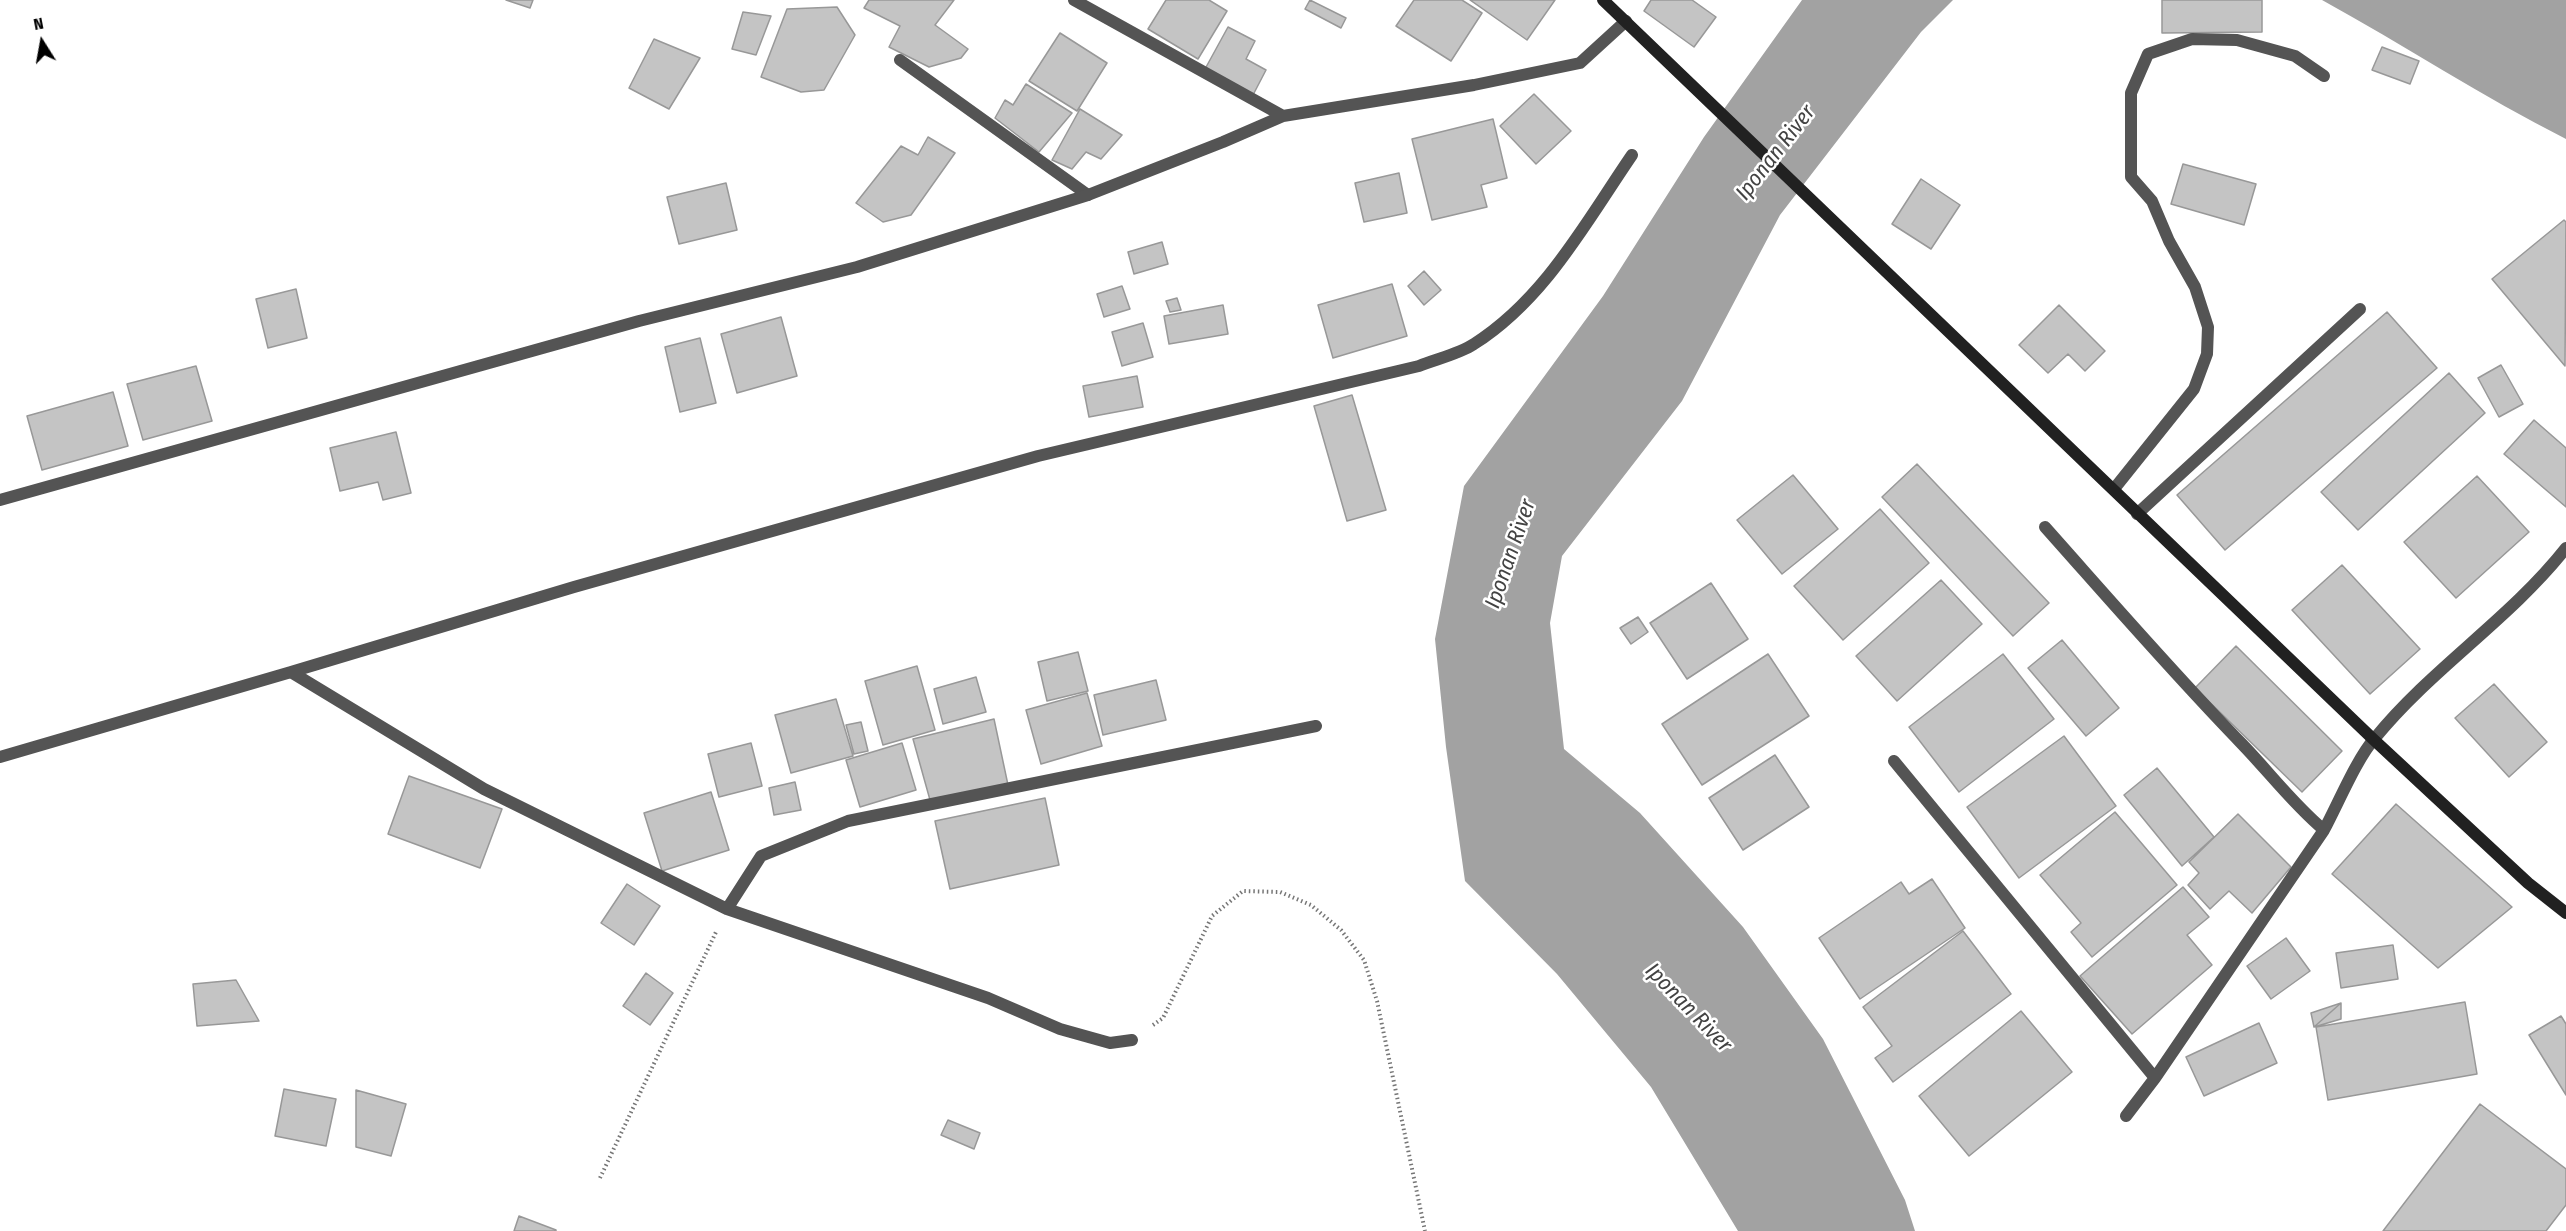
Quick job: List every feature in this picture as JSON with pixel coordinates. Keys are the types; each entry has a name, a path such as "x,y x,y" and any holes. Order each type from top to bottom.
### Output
{"street":[{"path":"1074,0 1283,116"},
{"path":"1602,0 2373,739 2528,883 2566,913"},
{"path":"0,500 639,321 858,267 1088,195 1224,142 1283,116 1473,85 1580,63 1626,21"},
{"path":"2114,489 2194,389 2207,354 2208,327 2195,287 2169,241 2152,201 2131,177 2131,93 2148,54 2192,39 2237,40 2295,56 2324,76"},
{"path":"900,60 1088,195"},
{"path":"0,757 574,586 1038,456 1419,366 1452,354 1473,345 1510,316 1548,279 1632,155"},
{"path":"2137,514 2360,309"},
{"path":"2045,527 2294,804 2324,830"},
{"path":"2126,1116 2155,1078 2324,830 2373,739 2472,642 2509,611 2544,575 2566,548"},
{"path":"291,672 484,789 727,909 988,998 1060,1029 1110,1043 1132,1040"},
{"path":"727,909 761,856 848,821 1316,726"},
{"path":"1894,761 2155,1078"}],"path":[{"path":"1132,1040 1163,1018 1212,916 1243,891 1280,892 1311,905 1341,930 1364,960 1377,1001 1425,1231"},
{"path":"600,1178 727,909"}],"water":[{"name":"Iponan River","path":"1802,0 1953,0 1921,32 1780,215 1682,401 1562,556 1550,623 1564,749 1640,813 1743,927 1823,1039 1905,1200 1915,1231 1738,1231 1651,1087 1557,974 1465,881 1446,747 1435,639 1464,486 1603,296 1704,137"},
{"path":"2322,0 2566,0 2566,139 2504,106"}],"building":[{"path":"506,0 533,0 530,8"},
{"path":"869,0 954,0 935,25 968,49 961,58 929,67 889,47 900,26 864,8"},
{"path":"1166,0 1209,0 1227,11 1198,59 1148,29"},
{"path":"1310,0 1346,18 1341,28 1305,9"},
{"path":"1414,0 1462,0 1482,13 1451,61 1396,26"},
{"path":"1470,0 1555,0 1527,40"},
{"path":"1651,0 1692,0 1716,17 1694,47 1644,11"},
{"path":"2162,0 2262,0 2262,32 2162,33"},
{"path":"837,7 855,35 824,90 801,92 761,77 787,9"},
{"path":"743,12 771,16 756,55 732,49"},
{"path":"1228,27 1255,41 1246,59 1266,70 1253,95 1205,69"},
{"path":"1060,33 1107,63 1077,111 1029,81"},
{"path":"654,39 700,58 669,109 629,88"},
{"path":"2382,47 2419,61 2410,84 2372,70"},
{"path":"1026,84 1072,113 1039,152 995,118 1005,100 1013,105"},
{"path":"1534,94 1571,131 1536,164 1500,126"},
{"path":"1080,109 1122,135 1101,159 1086,152 1072,169 1052,160"},
{"path":"1493,119 1507,178 1481,185 1487,207 1432,220 1412,139"},
{"path":"928,137 955,153 911,215 883,222 856,203 901,146 918,155"},
{"path":"2183,164 2256,184 2244,225 2171,204"},
{"path":"1399,173 1407,213 1364,222 1355,183"},
{"path":"1921,179 1960,205 1931,249 1892,224"},
{"path":"726,183 737,230 679,244 667,197"},
{"path":"2564,220 2566,222 2565,366 2492,279"},
{"path":"1162,242 1168,264 1134,274 1128,252"},
{"path":"1424,271 1441,290 1424,305 1408,286"},
{"path":"1392,284 1407,336 1333,358 1318,305"},
{"path":"1122,286 1130,309 1104,317 1097,294"},
{"path":"296,289 307,338 268,348 256,299"},
{"path":"1177,298 1181,310 1170,312 1166,301"},
{"path":"1223,305 1228,334 1169,344 1164,316"},
{"path":"2059,305 2105,351 2085,371 2068,354 2048,373 2019,345"},
{"path":"2387,312 2437,368 2225,550 2177,495"},
{"path":"781,317 797,376 737,393 721,334"},
{"path":"1143,323 1153,357 1122,366 1112,332"},
{"path":"700,338 716,403 680,412 665,347"},
{"path":"2501,365 2523,404 2499,417 2478,378"},
{"path":"196,366 212,421 143,440 127,384"},
{"path":"2449,373 2485,413 2358,530 2321,492"},
{"path":"1137,376 1143,407 1089,417 1083,386"},
{"path":"113,392 128,446 42,470 27,416"},
{"path":"1352,395 1386,510 1347,521 1314,406"},
{"path":"2534,420 2566,448 2566,507 2504,454"},
{"path":"396,432 411,493 383,500 378,482 340,491 330,448"},
{"path":"1917,464 2049,603 2013,636 1882,497"},
{"path":"1793,475 1838,529 1782,574 1737,520"},
{"path":"2477,476 2529,532 2456,598 2404,542"},
{"path":"1880,509 1929,563 1843,640 1794,586"},
{"path":"2342,565 2420,649 2370,694 2292,610"},
{"path":"1941,580 1982,624 1897,701 1856,656"},
{"path":"1711,583 1748,639 1687,679 1650,623"},
{"path":"1638,617 1648,632 1631,644 1620,628"},
{"path":"2062,640 2119,708 2086,736 2028,668"},
{"path":"2236,646 2342,751 2302,792 2195,688"},
{"path":"1078,652 1088,691 1047,701 1038,662"},
{"path":"1768,654 1809,716 1702,785 1662,724"},
{"path":"2003,654 2054,719 1959,792 1909,727"},
{"path":"917,666 935,730 883,745 865,681"},
{"path":"976,677 986,712 943,724 934,689"},
{"path":"1156,680 1166,720 1103,735 1094,695"},
{"path":"2494,684 2547,742 2509,777 2455,718"},
{"path":"1087,693 1102,746 1041,764 1026,710"},
{"path":"836,699 853,756 791,773 775,715"},
{"path":"994,719 1008,785 930,800 913,739"},
{"path":"861,722 868,751 854,754 846,725"},
{"path":"2064,736 2116,806 2019,878 1967,807"},
{"path":"751,743 762,786 719,797 708,754"},
{"path":"902,743 916,790 860,807 846,760"},
{"path":"1775,755 1809,807 1743,850 1709,798"},
{"path":"2157,768 2214,837 2182,866 2124,795"},
{"path":"409,776 502,809 480,868 388,834"},
{"path":"795,782 801,810 774,815 769,788"},
{"path":"711,792 729,850 662,871 644,813"},
{"path":"1045,798 1059,865 950,889 935,821"},
{"path":"2396,804 2512,907 2438,968 2332,874"},
{"path":"2115,812 2177,885 2092,957 2071,932 2081,923 2040,875"},
{"path":"2238,814 2291,867 2252,913 2229,891 2210,909 2188,885 2199,873 2189,862"},
{"path":"1932,879 1965,928 1860,999 1819,938 1901,882 1909,894"},
{"path":"627,884 660,906 634,945 601,923"},
{"path":"2183,887 2209,917 2187,935 2212,965 2132,1034 2080,976"},
{"path":"1963,931 2011,994 1893,1082 1875,1058 1892,1046 1863,1007"},
{"path":"2286,938 2310,971 2271,999 2247,966"},
{"path":"2393,945 2398,979 2341,988 2336,953"},
{"path":"646,973 673,993 650,1025 623,1006"},
{"path":"236,980 259,1021 197,1026 193,984"},
{"path":"2465,1002 2477,1074 2328,1100 2316,1027"},
{"path":"2341,1003 2314,1027 2311,1013"},
{"path":"2341,1003 2341,1019 2314,1027"},
{"path":"2021,1011 2072,1072 1969,1156 1919,1096"},
{"path":"2561,1016 2566,1024 2566,1095 2529,1035"},
{"path":"2259,1023 2277,1063 2204,1096 2186,1057"},
{"path":"284,1089 336,1099 326,1146 275,1136"},
{"path":"356,1090 406,1104 391,1156 356,1147"},
{"path":"2480,1104 2566,1169 2566,1205 2546,1231 2383,1231"},
{"path":"948,1120 980,1133 974,1149 941,1135"},
{"path":"519,1216 556,1230 556,1231 514,1231"}]}
